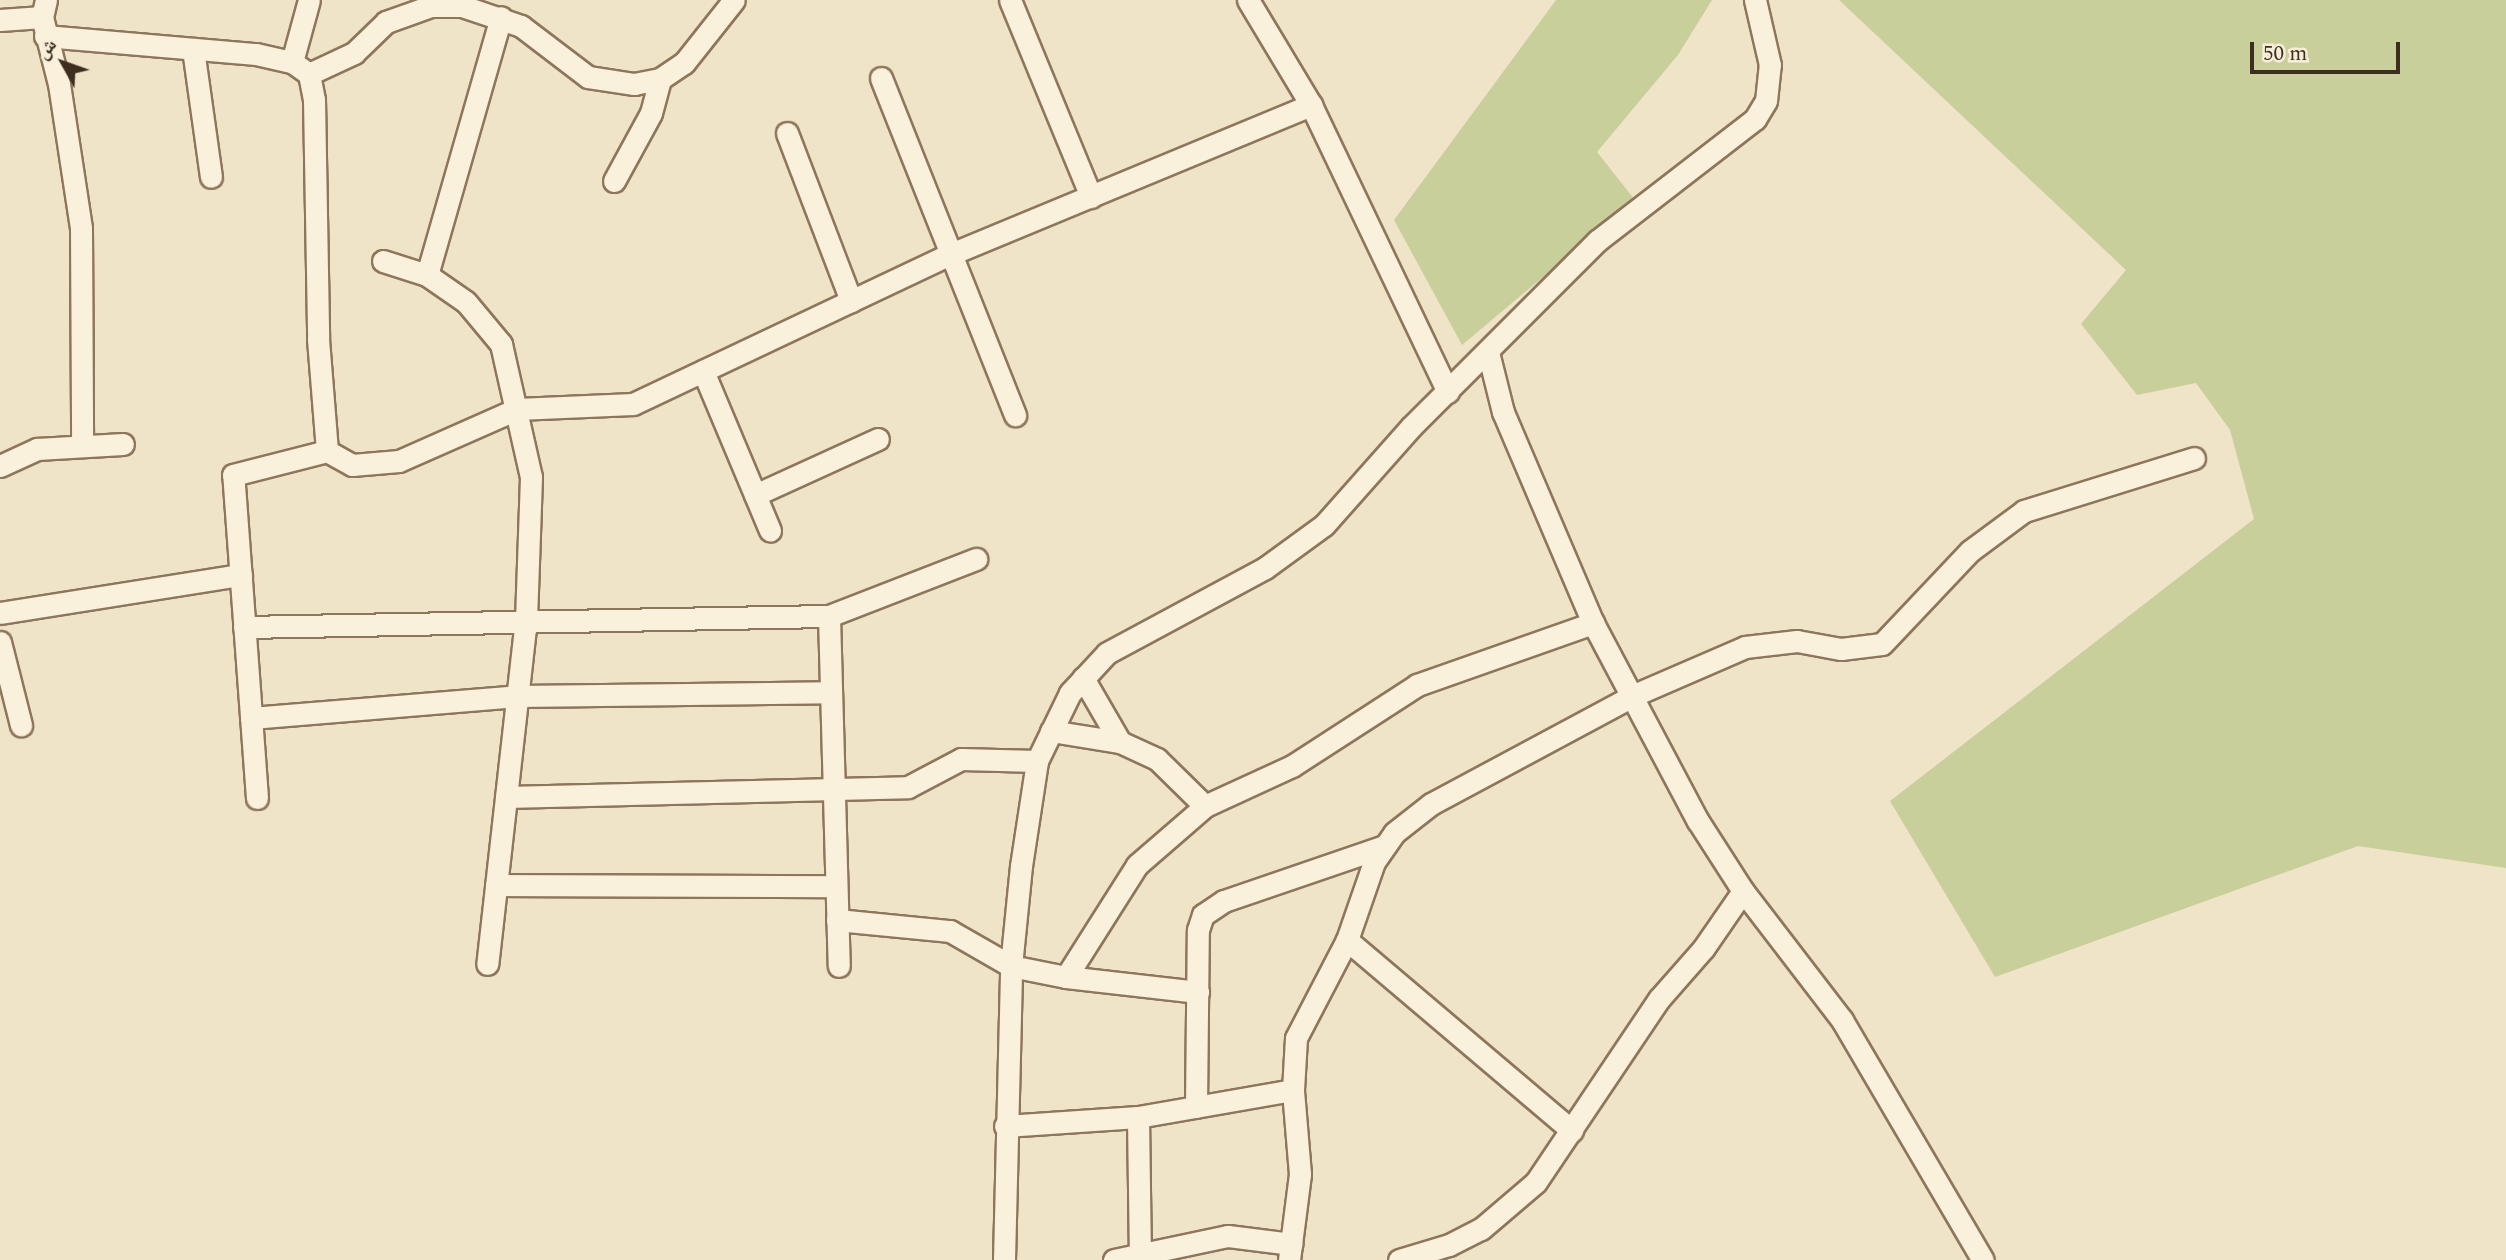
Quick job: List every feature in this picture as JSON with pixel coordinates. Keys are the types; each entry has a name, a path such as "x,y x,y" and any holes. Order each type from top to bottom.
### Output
{"street":[{"path":"309,0 301,68 314,99 317,339 327,451"},
{"path":"0,20 44,18 301,68 354,53 386,22 431,6 462,6 501,17 521,26 588,77 634,84 660,79 684,63 734,0"},
{"path":"1010,0 1091,197"},
{"path":"1248,0 1311,105 1448,392"},
{"path":"1004,1260 1005,1126 1011,966 1037,761 1051,731 1083,678 1107,653 1196,609 1294,550 1344,505 1448,392 1597,241 1755,119 1766,101 1770,65 1755,0"},
{"path":"427,275 501,17"},
{"path":"44,18 59,84 81,228 82,446"},
{"path":"193,49 211,177"},
{"path":"881,78 1015,415"},
{"path":"614,181 651,113 660,79"},
{"path":"257,798 233,475 327,451 352,465 398,461 517,409 634,404 951,254 1311,105"},
{"path":"787,133 851,302"},
{"path":"383,261 427,275 466,302 501,344 531,477 526,619 487,964"},
{"path":"1488,352 1503,412 1593,623 1698,821 1744,891 1842,1020 1983,1260"},
{"path":"703,371 770,530"},
{"path":"755,495 878,439"},
{"path":"0,467 37,449 123,444"},
{"path":"1196,1107 1200,921 1210,909 1382,847 1431,804 1632,696 1745,647 1797,641 1841,649 1882,644 1970,551 2024,511 2194,458"},
{"path":"244,627 526,619 579,624 829,616 975,559"},
{"path":"0,613 241,575"},
{"path":"829,616 839,965"},
{"path":"1066,977 1137,865 1205,806 1292,766 1417,685 1593,623"},
{"path":"0,642 21,725"},
{"path":"1083,678 1120,742"},
{"path":"251,718 517,696 831,692"},
{"path":"1051,731 1120,742 1157,759 1205,806"},
{"path":"506,797 908,787 961,759 1037,761"},
{"path":"1114,1260 1140,1252 1228,1236 1290,1252 1300,1174 1293,1090 1296,1038 1347,940 1382,847"},
{"path":"496,885 836,886"},
{"path":"1399,1260 1449,1245 1481,1229 1535,1182 1659,999 1703,949 1744,891"},
{"path":"837,920 950,932 1011,966 1066,977 1198,992"},
{"path":"1347,940 1572,1131"},
{"path":"1005,1126 1139,1117 1293,1090"},
{"path":"1139,1117 1140,1252"}],"green space":[{"path":"1556,0 1712,0 1678,55 1597,152 1635,200 1462,345 1394,220"},
{"path":"1839,0 2506,0 2506,868 2358,846 1995,977 1890,801 2254,519 2230,430 2196,383 2137,395 2081,324 2126,270"}]}
